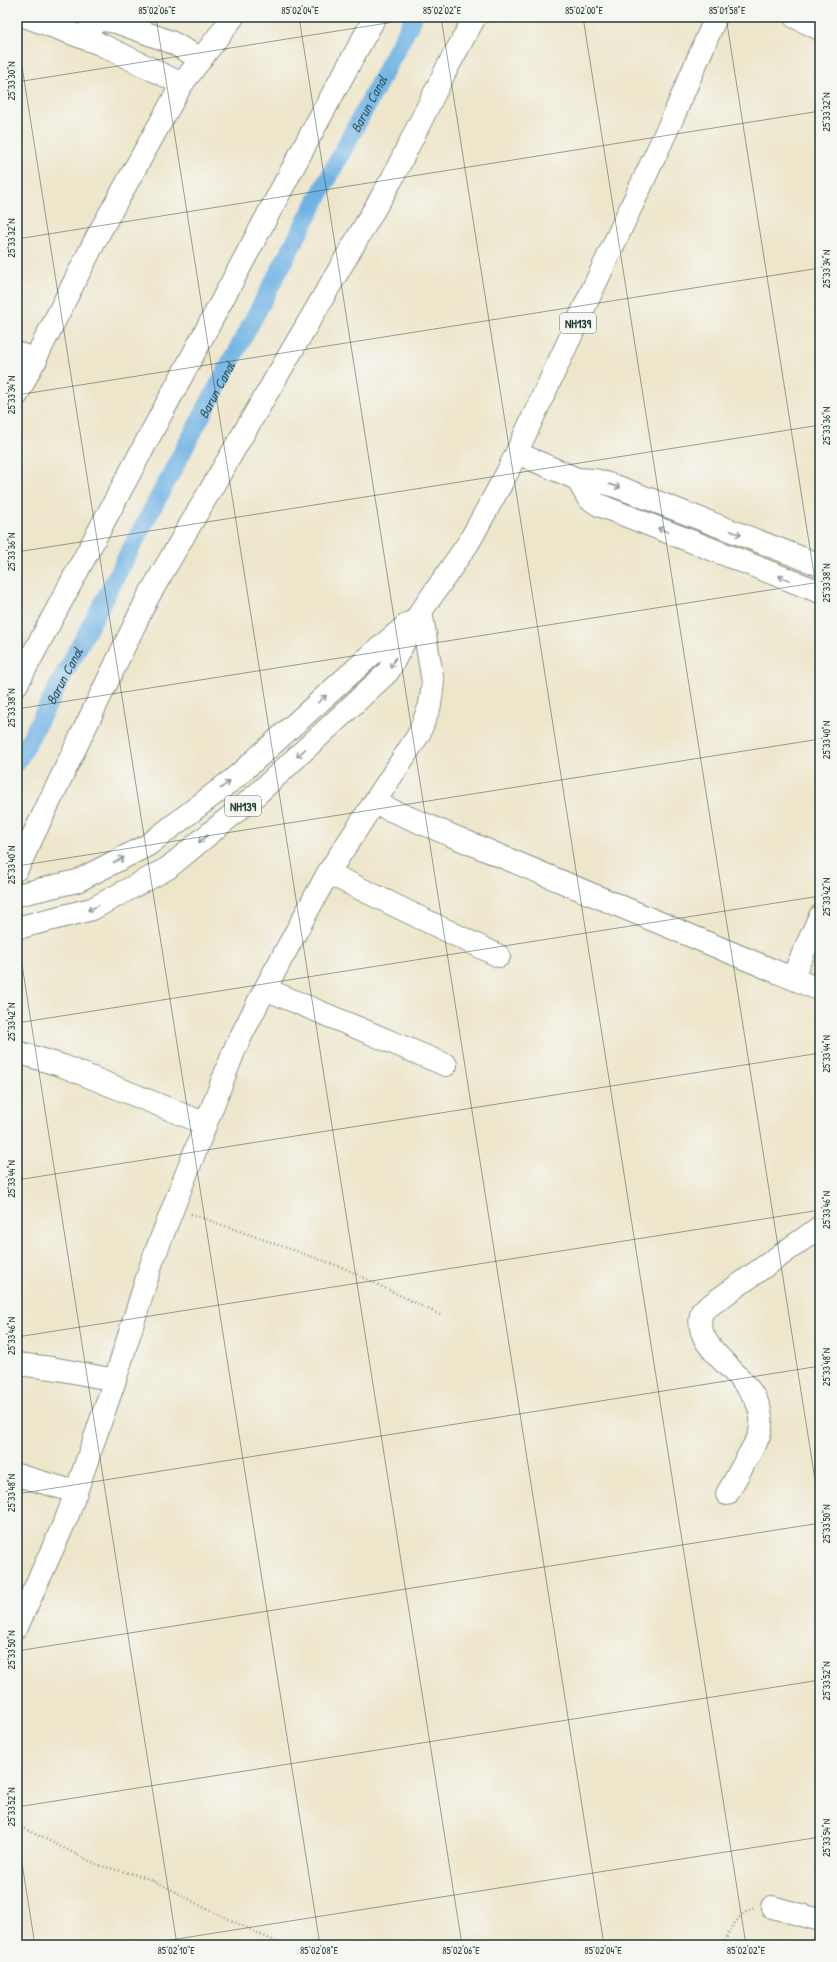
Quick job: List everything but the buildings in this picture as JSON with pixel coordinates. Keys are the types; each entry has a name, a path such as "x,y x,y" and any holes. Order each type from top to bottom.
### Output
{"main road":[{"path":"27,17 106,47 182,84"},
{"path":"17,395 27,356 99,233 182,84 233,17"},
{"path":"17,684 319,119 376,17"},
{"path":"17,868 148,597 392,179 447,68 475,17"},
{"name":"NH139","path":"17,928 92,909 168,868 256,796 388,672 419,614 469,542 517,453 650,168 716,17"},
{"path":"795,17 820,28"},
{"path":"82,37 96,22 103,20 116,22 171,42 201,59"},
{"path":"517,453 577,479 595,480 618,487 820,565"},
{"path":"577,479 588,498 599,505 820,592"},
{"path":"17,1627 64,1524 115,1380 152,1262 236,1046 328,873 419,734 430,705 433,682 419,614"},
{"name":"NH139","path":"17,895 77,881 148,845 236,777 370,656 419,614"},
{"path":"374,803 820,990"},
{"path":"328,873 499,956"},
{"path":"792,978 820,916"},
{"path":"265,989 446,1065"},
{"path":"17,1052 63,1066 206,1124"},
{"path":"727,1494 760,1434 762,1418 760,1406 753,1393 707,1342 701,1332 699,1321 702,1311 820,1227"},
{"path":"17,1364 52,1368 115,1380"},
{"path":"17,1475 76,1492"},
{"path":"772,1907 820,1920"}],"path":[{"path":"173,1208 344,1268 442,1316"},
{"path":"17,1826 98,1865 144,1877 163,1885 201,1906 283,1945"},
{"path":"723,1945 737,1920 748,1910 758,1906 772,1907"}],"waterway":[{"name":"Barun Canal","path":"17,763 414,17"}]}
